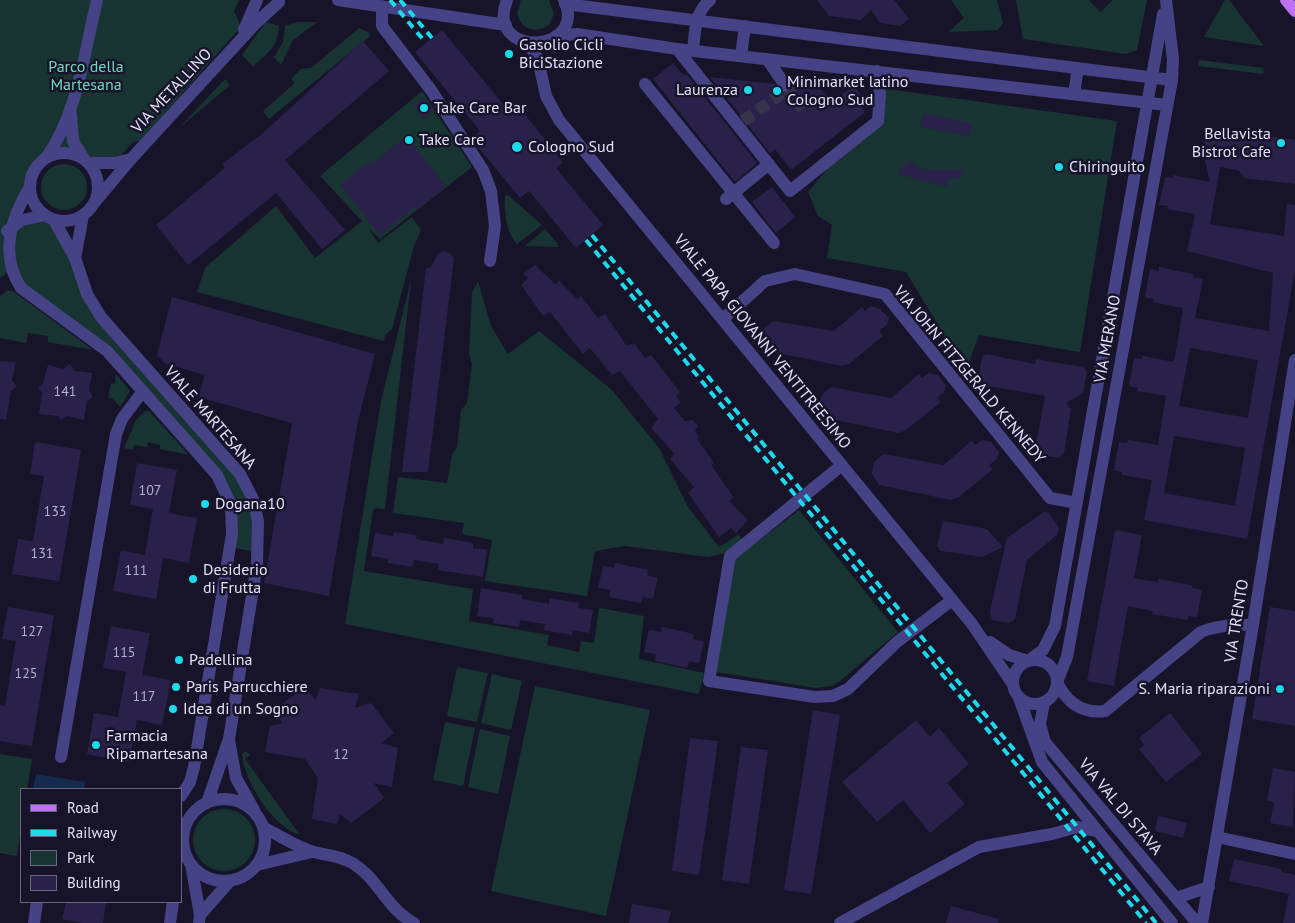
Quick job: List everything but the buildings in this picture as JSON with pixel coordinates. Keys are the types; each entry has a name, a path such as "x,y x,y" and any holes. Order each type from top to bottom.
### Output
{"main road":[{"path":"1286,0 1295,11"}],"street":[{"path":"3,235 30,187 34,170 46,158 57,140 71,109 97,0"},
{"name":"VIA METALLINO","path":"237,44 257,0"},
{"path":"338,0 506,25 504,12 507,0"},
{"path":"693,50 697,20 701,10 710,0"},
{"name":"VIA MERANO","path":"1028,661 1043,650 1055,626 1150,77 1166,0"},
{"name":"VIA MERANO","path":"1057,682 1067,657 1172,80 1173,59 1166,0"},
{"name":"VIA METALLINO","path":"95,202 131,159 237,44 280,1"},
{"name":"VIALE PAPA GIOVANNI VENTITREESIMO","path":"542,72 542,58 552,39 565,23 565,2 1172,80"},
{"path":"382,6 382,26 431,90 483,170 491,191 494,217 490,260"},
{"name":"VIALE PAPA GIOVANNI VENTITREESIMO","path":"506,25 514,36 528,43 538,60 546,96 559,120 952,600 996,648 1028,661"},
{"path":"741,56 745,26"},
{"path":"528,43 578,34 677,49 1167,105"},
{"path":"677,49 741,123 790,191 878,121 880,94 877,71"},
{"path":"767,59 785,86"},
{"path":"1074,94 1078,68"},
{"path":"644,84 729,196 774,243"},
{"path":"3,235 22,220 49,217 72,220 83,216 95,202 98,190 97,178 74,141 71,109"},
{"path":"46,158 62,153 74,154 86,161"},
{"name":"VIA METALLINO","path":"86,161 107,164 131,159"},
{"path":"729,196 769,164"},
{"path":"30,187 34,203 49,217"},
{"name":"VIALE MARTESANA","path":"75,258 83,216"},
{"name":"VIALE MARTESANA","path":"49,217 75,258 87,294 101,317 240,474 253,498 258,521 258,558 229,738 207,803 192,814 182,841 191,864 199,919"},
{"name":"VIALE MARTESANA","path":"3,235 4,275 102,346 217,475 230,500 233,516 232,534 194,767 190,782 182,794"},
{"name":"VIA JOHN FITZGERALD KENNEDY","path":"723,319 765,280 795,274 885,294 1050,498 1077,503"},
{"name":"VIA TRENTO","path":"1202,923 1253,625 1295,360"},
{"name":"VIALE MARTESANA","path":"61,757 116,434 122,419 143,391"},
{"path":"842,465 730,556 709,681 815,697 832,696 848,689 897,642 952,600"},
{"name":"VIALE PAPA GIOVANNI VENTITREESIMO","path":"972,624 1012,683"},
{"path":"1057,682 1055,692 1044,703 1029,704 1019,698 1012,683 1017,668 1028,661 1038,660 1045,662 1051,667 1057,682 1071,702 1080,709 1092,713 1105,711 1201,632 1210,628 1233,624 1253,625"},
{"name":"VIA VAL DI STAVA","path":"1019,698 1042,762 1172,923"},
{"name":"VIA VAL DI STAVA","path":"1044,703 1040,724 1045,742 1197,923"},
{"name":"VIALE MARTESANA","path":"199,919 230,880 245,875 257,865 263,852 265,839 263,827 236,778 229,738"},
{"path":"207,803 227,799 238,802 256,814"},
{"path":"263,827 312,852 339,856 355,865 375,884 392,908 414,923"},
{"path":"840,923 979,847 1052,834 1078,827 1097,832"},
{"path":"1217,837 1295,854"},
{"path":"257,865 312,852"},
{"path":"191,864 201,874 211,879 230,880"},
{"path":"1176,898 1209,887"},
{"path":"34,923 37,903"},
{"path":"170,923 173,903"}],"green space":[{"name":"Parco della Martesana","path":"0,0 239,0 234,11 241,27 140,141 133,142 116,161 88,163 73,153 43,157 11,226 49,218 87,294 240,474 259,544 251,551 230,547 230,500 107,351 8,272 0,278"},
{"path":"521,0 549,0 554,14 549,25 534,30 525,27 517,13"},
{"path":"951,0 997,0 1003,23 998,30 948,32 964,18"},
{"path":"1016,0 1089,0 1100,12 1113,0 1147,0 1137,50 1126,54 1023,39"},
{"path":"1225,0 1229,0 1264,46 1204,37"},
{"path":"266,22 279,26 277,39 268,53 253,66 242,55"},
{"path":"298,22 317,22 293,40 281,65 274,57 283,42 285,26"},
{"path":"359,28 370,33 369,37 269,119 263,111 295,83 291,79 301,69 311,68"},
{"path":"1199,60 1264,68 1263,74 1198,66"},
{"path":"225,79 230,85 179,128"},
{"path":"881,88 1117,121 1080,352 979,335 966,371 906,272 827,258 832,225 818,216 808,192 829,167 876,127"},
{"path":"422,91 472,167 380,239 369,229 378,243 412,217 421,230 414,246 392,329 385,335 384,341 197,292 205,268 276,206 315,258 362,221 320,176"},
{"path":"64,164 77,168 83,174 87,187 83,200 77,206 64,210 51,206 45,200 41,187 45,174 51,168"},
{"path":"508,195 542,225 517,244 510,234 506,221 505,196"},
{"path":"545,229 558,244 558,247 525,246"},
{"path":"411,280 385,509 376,508 373,510 364,571 473,589 469,621 549,635 547,645 579,652 581,641 594,643 599,608 644,616 639,659 704,673 699,694 345,624 381,401"},
{"path":"478,281 491,326 508,354 539,331 612,390 659,448 688,507 719,547 738,535 742,539 725,553 708,557 625,546 595,551 587,596 485,581 492,540 462,534 464,523 393,513 398,477 447,483 452,454 457,448 461,410 467,403 472,364 469,354 472,293"},
{"path":"7,291 13,291 93,350 48,342 48,336 28,333 26,343 0,338 0,296"},
{"path":"116,374 130,391 120,407 113,399 108,397 111,383 115,384"},
{"path":"146,411 149,411 189,455 160,449 160,445 148,442 147,447 134,445 133,450 124,448 136,420"},
{"path":"799,510 898,632 832,686 816,688 716,672 733,560"},
{"path":"457,667 488,673 477,722 447,716"},
{"path":"492,674 522,681 511,730 481,723"},
{"path":"535,686 650,710 606,916 491,891"},
{"path":"445,722 475,728 463,786 433,780"},
{"path":"480,729 510,736 498,794 468,787"},
{"path":"246,751 250,755 245,759 300,835 280,823 270,813 254,790 244,765 242,754"},
{"path":"0,754 32,759 27,788 20,788 20,834 17,856 0,853"},
{"path":"218,809 230,809 246,818 253,828 255,840 253,852 246,862 230,871 218,871 207,866 198,857 193,846 193,834 198,823 207,814"}],"water":[{"path":"36,774 85,782 84,788 33,788"}],"tunnel":[{"path":"785,85 803,109"},
{"path":"743,121 788,89"}],"railway":[{"path":"390,0 426,43"},
{"path":"400,0 432,38"},
{"path":"592,235 1156,923"},
{"path":"586,240 1146,923"}],"place":[{"name":"Gasolio Cicli BiciStazione","path":"509,54"},
{"name":"Laurenza","path":"748,90"},
{"name":"Minimarket latino Cologno Sud","path":"777,91"},
{"name":"Take Care Bar","path":"424,108"},
{"name":"Take Care","path":"409,140"},
{"name":"Bellavista Bistrot Cafe","path":"1281,143"},
{"name":"Cologno Sud","path":"517,147"},
{"name":"Chiringuito","path":"1059,167"},
{"name":"Dogana10","path":"205,504"},
{"name":"Desiderio di Frutta","path":"193,579"},
{"name":"Padellina","path":"179,660"},
{"name":"Paris Parrucchiere","path":"176,687"},
{"name":"S. Maria riparazioni","path":"1280,689"},
{"name":"Idea di un Sogno","path":"173,709"},
{"name":"Farmacia Ripamartesana","path":"96,745"}]}
